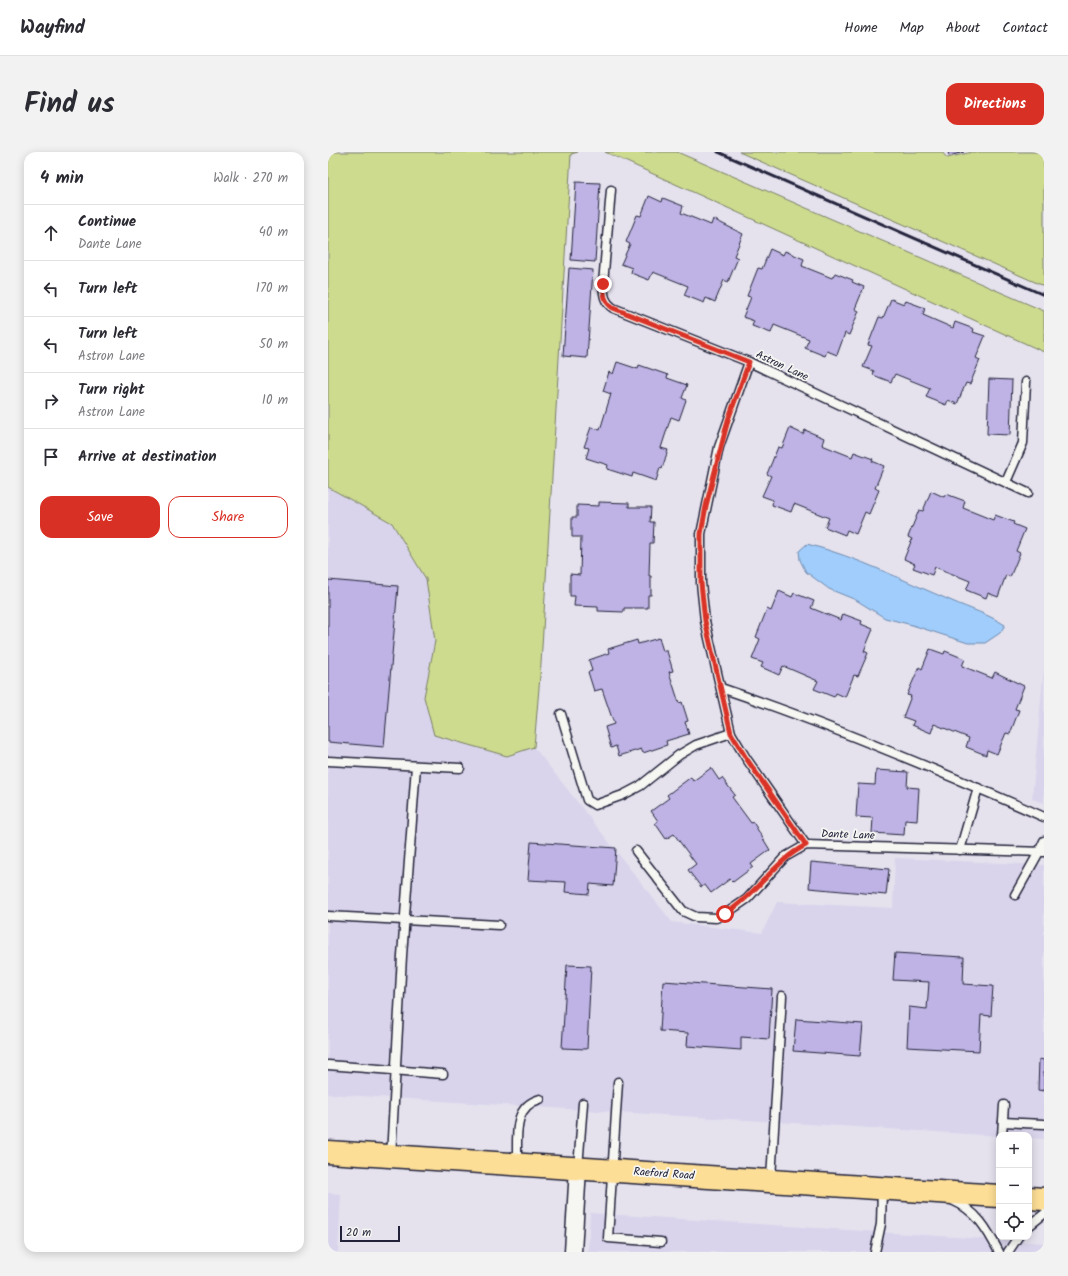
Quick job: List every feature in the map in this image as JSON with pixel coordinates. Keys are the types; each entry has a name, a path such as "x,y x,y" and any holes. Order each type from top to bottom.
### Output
{"highway":[{"name":"Raeford Road","path":"328,1152 996,1196"},
{"path":"1032,1198 1044,1199"}],"street":[{"path":"573,1252 578,1168"}],"lane":[{"name":"Astron Lane","path":"611,190 603,284 604,295 607,303 618,310 749,362 1028,493"},
{"path":"749,362 719,447 701,534 701,583 705,621 731,733 746,758 806,845"},
{"path":"1006,482 1023,443 1026,382"},
{"path":"721,688 843,733 978,788 1044,817"},
{"path":"560,714 587,800 595,805 623,795 640,786 679,755 696,745 731,733"},
{"path":"328,761 460,768"},
{"path":"391,1156 416,766"},
{"path":"960,850 978,788"},
{"path":"1015,895 1042,852 1044,840"},
{"name":"Dante Lane","path":"636,851 683,911 696,917 716,918 725,914 746,899 785,857 806,845 1042,852"},
{"path":"328,916 499,925"},
{"path":"771,1181 782,996"},
{"path":"328,1065 443,1074"},
{"path":"618,1082 608,1238 661,1242"},
{"path":"516,1164 520,1115 528,1103 540,1099"},
{"path":"578,1168 583,1103"},
{"path":"1002,1132 1004,1105"},
{"path":"1003,1122 1044,1124"},
{"path":"876,1252 881,1224 882,1188"},
{"path":"933,1192 965,1206 986,1227 1000,1252"},
{"path":"1032,1224 1044,1214"},
{"path":"1008,1252 1016,1240"}],"shaded area":[{"path":"328,487 392,523 426,579 435,641 424,697 507,756 534,747 672,922 762,933 777,902 893,908 895,858 1044,865 1044,1139 1032,1138 1032,1132 996,1132 996,1136 328,1094"},
{"path":"1044,667 1044,803 1032,799"},
{"path":"328,1193 341,1194 338,1252 328,1252"},
{"path":"590,1213 1044,1243 1044,1252 588,1252"}],"green space":[{"path":"328,152 578,152 571,154 541,664 534,747 507,756 434,735 424,697 435,641 426,579 392,523 328,487"},
{"path":"605,152 677,152 1044,311 1044,352"},
{"path":"739,152 942,152 947,158 972,152 1044,152 1044,286"}],"water":[{"path":"807,544 863,562 986,615 1005,625 1000,633 985,643 968,643 885,618 856,600 829,589 806,572 800,560 799,551"}],"building":[{"path":"948,152 964,152 949,156"},
{"path":"576,182 600,183 595,262 571,260"},
{"path":"649,196 662,202 663,198 683,206 681,213 711,225 713,219 743,234 734,256 738,258 728,282 724,280 715,302 706,298 704,303 684,295 688,286 653,272 649,280 631,273 632,268 621,264 630,244 626,242 637,215 641,216"},
{"path":"770,249 783,255 785,251 804,259 802,266 832,278 835,273 853,280 852,282 864,287 855,309 859,311 849,335 845,333 837,355 827,351 825,356 805,348 809,339 774,325 771,333 752,326 754,321 743,317 751,297 747,296 758,268 762,269"},
{"path":"569,268 593,270 587,358 563,356"},
{"path":"891,299 904,304 906,301 925,308 923,315 953,328 955,322 974,329 973,332 985,336 976,358 980,360 970,384 966,383 957,404 948,400 946,405 926,397 930,388 895,374 891,382 873,375 874,371 863,367 872,346 868,345 879,317 883,318"},
{"path":"617,362 638,369 639,365 668,375 667,378 687,385 682,398 686,400 679,420 671,417 661,448 668,450 662,469 660,468 656,481 633,473 632,477 607,469 608,465 586,458 589,448 584,447 591,427 600,430 611,394 603,391 609,372 613,374"},
{"path":"989,379 1012,380 1010,435 987,434"},
{"path":"790,428 803,434 805,430 824,438 822,445 852,457 854,452 873,459 872,461 884,466 875,488 879,490 869,514 865,512 856,534 847,530 845,535 825,527 829,518 794,504 791,512 772,505 773,500 762,496 771,476 767,474 778,447 782,448"},
{"path":"931,491 944,497 946,494 965,501 963,508 993,520 995,515 1014,522 1013,524 1025,529 1016,551 1020,553 1010,577 1006,575 998,597 988,593 986,598 966,590 970,581 935,567 932,575 913,568 915,564 904,559 912,539 908,537 919,510 923,511"},
{"path":"599,502 629,503 629,507 651,507 650,522 654,522 653,543 650,543 649,576 651,576 651,595 648,595 648,608 624,608 624,612 598,611 598,607 574,606 575,596 570,596 570,574 580,575 581,537 572,537 572,517 577,517 577,505 599,506"},
{"path":"328,580 398,586 384,747 328,742"},
{"path":"779,591 792,597 794,593 814,601 811,608 841,620 843,614 862,621 861,624 873,629 864,651 868,653 858,676 854,675 845,697 836,693 834,697 814,689 818,681 783,666 779,675 761,667 763,663 752,659 760,639 756,637 767,609 771,611"},
{"path":"659,638 663,651 667,651 673,671 669,672 679,703 682,702 688,721 685,722 689,734 666,741 667,745 643,753 641,749 619,756 616,746 611,748 605,727 614,724 602,689 594,691 588,672 592,671 589,660 609,653 608,649 637,640 638,644"},
{"path":"930,649 944,654 945,651 965,659 962,666 992,678 995,672 1024,686 1015,709 1019,710 1010,734 1006,733 997,754 987,750 986,755 966,747 969,738 934,724 931,733 912,725 914,721 903,717 911,696 907,695 919,667 922,669"},
{"path":"711,768 719,780 722,778 735,795 732,797 751,823 753,822 770,850 751,864 753,867 733,882 730,879 711,893 705,885 701,887 688,870 696,864 674,834 666,839 655,823 658,821 651,811 669,798 667,795 691,777 693,781"},
{"path":"876,770 908,772 907,787 919,788 917,821 905,820 904,835 872,833 873,818 856,817 858,784 875,785"},
{"path":"531,842 616,848 613,886 590,884 589,894 565,892 566,882 528,880"},
{"path":"811,862 889,869 886,895 809,888"},
{"path":"895,953 964,957 963,984 993,986 991,1016 981,1015 979,1051 907,1047 909,1007 927,1009 929,982 893,980"},
{"path":"567,965 591,966 587,1049 562,1048"},
{"path":"663,981 772,989 769,1039 741,1037 741,1050 687,1046 688,1033 660,1031"},
{"path":"796,1019 863,1024 860,1056 793,1051"},
{"path":"1039,1059 1044,1060 1044,1091 1038,1090"}],"railway":[{"path":"718,152 1044,295"}],"route":[{"path":"603,284 604,295 607,303 613,308 749,362 719,447 701,534 701,583 705,621 731,733 746,758 806,845 785,857 746,899 725,914"}]}
